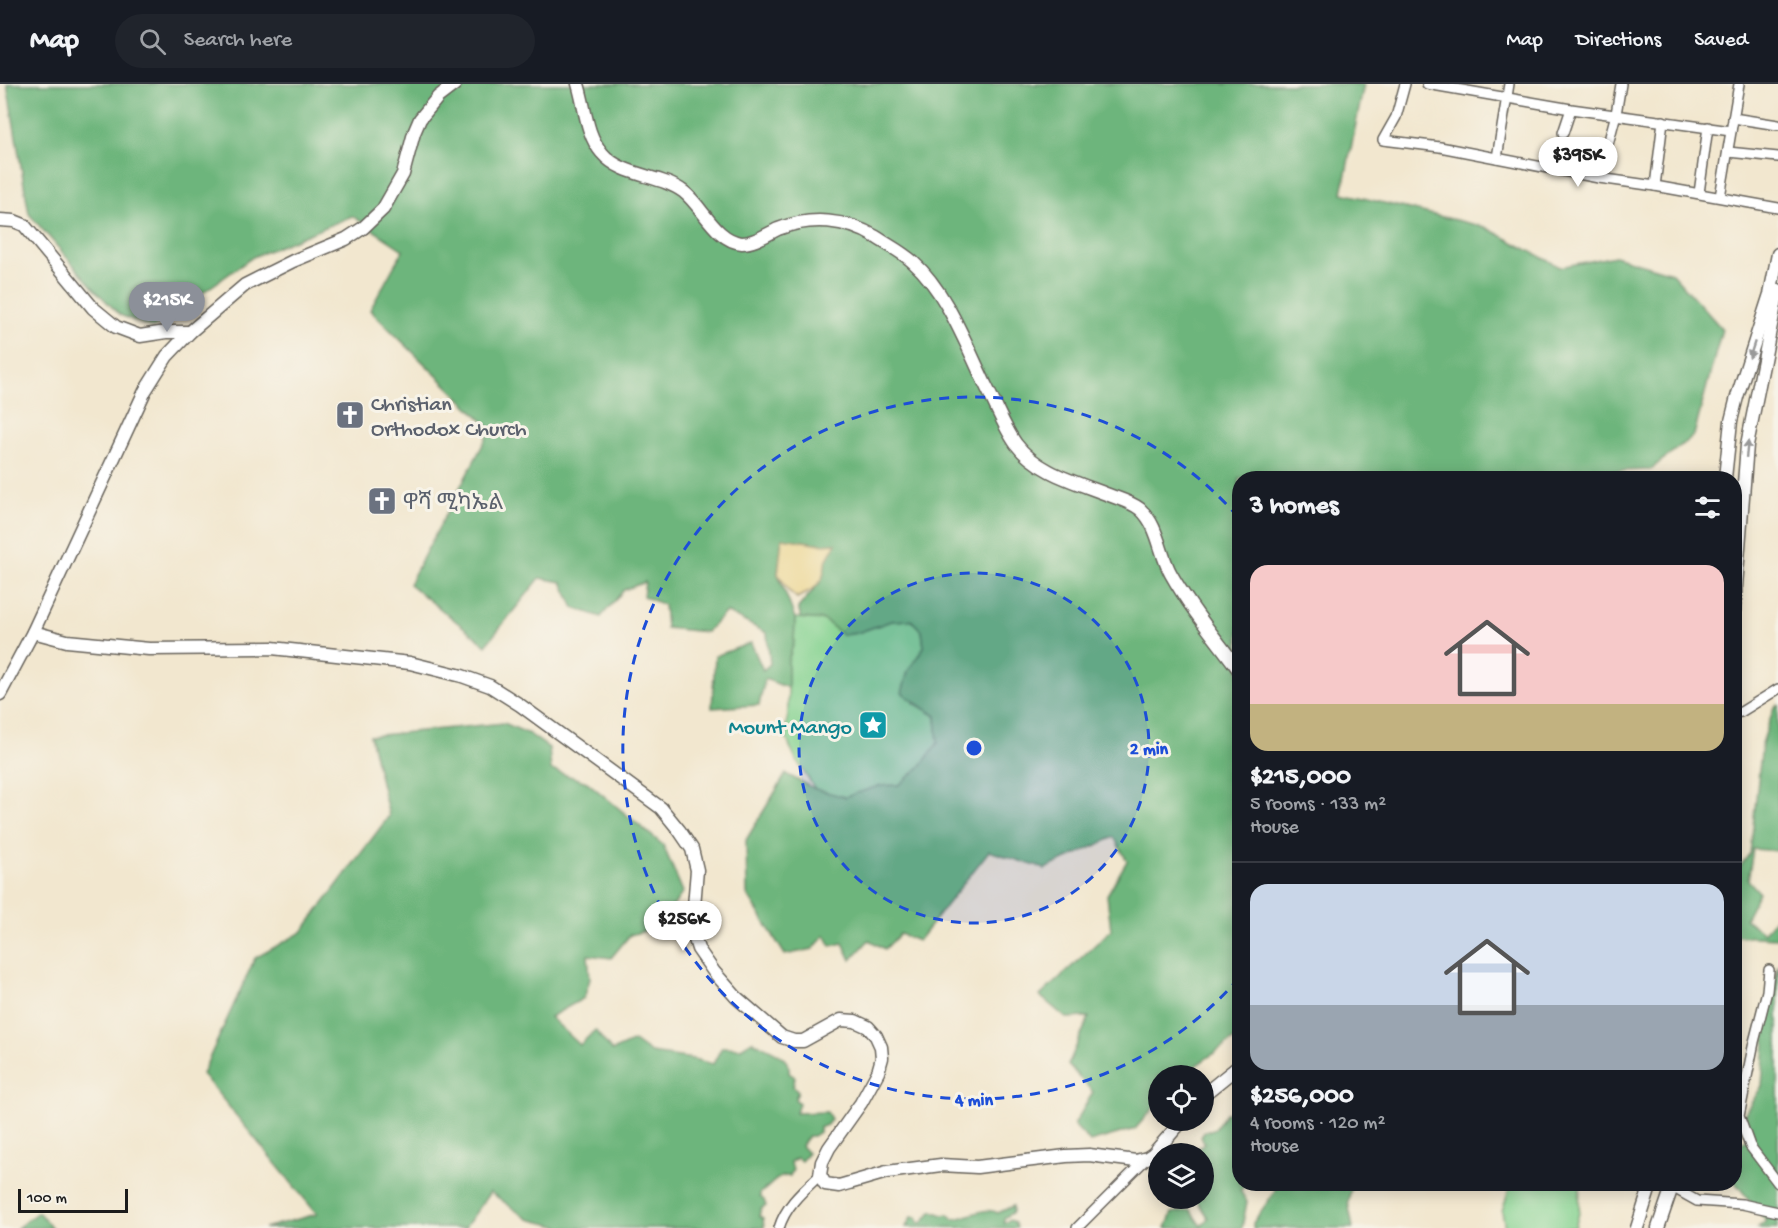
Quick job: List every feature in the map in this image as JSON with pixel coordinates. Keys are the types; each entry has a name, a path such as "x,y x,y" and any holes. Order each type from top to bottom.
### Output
{"main road":[{"path":"0,694 33,633 146,391 166,356 190,332 245,285 293,261 346,239 363,228 393,194 403,174 420,119 438,97 455,84"},
{"path":"578,84 594,139 599,150 607,159 619,166 673,185 687,194 727,238 742,243 759,239 777,230 808,220 841,223 860,228 913,261 944,301 1001,419 1016,443 1041,467 1139,508 1155,530 1170,572 1232,660"},
{"path":"0,220 14,221 24,225 93,308 116,327 140,336 166,332 190,332"},
{"path":"1742,484 1751,419 1775,293 1778,254"},
{"path":"1726,471 1728,438 1737,396 1775,293"},
{"path":"33,633 66,641 148,649 272,648 410,663 462,676 490,686 520,705 661,808 679,830 692,849 696,870 692,930 698,949 714,972 743,1004 782,1037 794,1041 803,1041 841,1020 855,1021 867,1027 876,1036 881,1047 882,1058 878,1072 861,1103 829,1148 822,1162 820,1175 825,1184 839,1186 887,1172 941,1165 977,1167 1066,1156 1097,1155 1136,1161 1147,1158 1173,1131"},
{"path":"1214,1086 1232,1072"},
{"path":"1637,1228 1649,1191"},
{"path":"1658,1228 1670,1191"}],"street":[{"path":"1405,84 1399,111 1383,140 1778,208"},
{"path":"1427,84 1571,109 1731,131"},
{"path":"1497,158 1509,84"},
{"path":"1599,178 1616,114 1621,84"},
{"path":"1720,197 1739,84"},
{"path":"1563,133 1571,109"},
{"path":"1733,118 1778,125"},
{"path":"1655,186 1663,121"},
{"path":"1699,193 1708,128"},
{"path":"1728,152 1778,157"},
{"path":"1742,711 1778,689"},
{"path":"1742,1101 1767,991 1769,970"},
{"path":"1742,1124 1750,1146 1778,1183"},
{"path":"1077,1228 1147,1158"},
{"path":"779,1228 783,1214 799,1194 820,1175"},
{"path":"1681,1191 1697,1201 1742,1204 1778,1212"}],"green space":[{"path":"7,84 1364,84 1342,193 1485,227 1560,267 1615,256 1672,273 1722,329 1694,435 1650,470 1232,471 1232,1041 1197,1065 1148,1065 1148,1114 1135,1129 1090,1142 1074,1125 1093,1092 1068,1065 1089,1017 1066,1018 1040,996 1111,930 1107,895 1127,861 1114,837 1045,869 989,851 918,941 900,934 885,949 869,940 851,960 843,943 831,946 825,935 813,949 785,955 747,894 746,840 786,774 815,789 845,797 879,786 899,785 920,767 938,743 936,716 902,693 908,671 924,647 922,631 911,620 891,621 857,633 843,635 824,620 801,618 798,608 822,580 826,561 835,543 822,544 782,538 778,574 795,618 794,642 788,661 788,688 765,679 759,705 712,708 715,656 751,643 763,670 770,664 767,633 726,612 706,632 666,628 664,605 643,596 645,582 624,590 601,617 574,608 562,582 540,578 486,645 409,584 491,429 370,310 403,250 352,216 253,257 153,328 120,315 29,214"},
{"path":"795,618 824,620 843,635 857,633 891,621 911,620 922,631 924,647 908,671 914,703 936,716 938,743 920,767 899,785 879,786 845,798 815,789 795,758 784,733 788,716 788,661 794,642"},
{"path":"1778,704 1778,851 1753,849 1748,880 1759,892 1745,919 1764,933 1778,914 1778,938 1742,936 1742,864 1750,853 1762,744 1774,707"},
{"path":"504,723 529,734 549,748 551,770 587,782 663,845 683,892 659,927 630,935 611,958 588,955 590,979 584,998 550,1017 580,1045 595,1030 612,1051 634,1041 651,1053 713,1064 722,1047 741,1048 752,1041 776,1053 786,1061 789,1073 795,1077 793,1086 798,1091 795,1099 799,1103 796,1113 827,1112 831,1119 827,1125 819,1128 819,1132 809,1136 801,1146 808,1153 801,1161 797,1158 790,1162 793,1169 790,1176 777,1179 760,1193 766,1206 761,1209 759,1216 763,1218 764,1228 564,1228 528,1219 490,1192 465,1228 264,1228 317,1214 202,1074 255,958 302,932 389,816 370,736"},
{"path":"1778,964 1778,1228 1757,1228 1766,1221 1742,1191 1742,1142 1750,1137 1743,1116 1762,1086 1767,1011"},
{"path":"1226,1113 1232,1113 1232,1191 1241,1191 1247,1202 1242,1228 1166,1228 1172,1213 1190,1210 1201,1226 1208,1218 1202,1209 1214,1209 1214,1143 1204,1143 1201,1137 1204,1132 1214,1131"},
{"path":"1275,1191 1350,1191 1348,1202 1353,1228 1253,1228 1253,1223"},
{"path":"1509,1191 1580,1191 1579,1213 1575,1228 1505,1228 1502,1211"},
{"path":"1013,1206 1013,1212 1004,1218 1004,1223 1010,1220 1017,1228 906,1227 911,1217 917,1217 918,1222 922,1223 932,1211 947,1214 954,1219 988,1210 998,1213"},
{"path":"38,1212 52,1228 17,1228"}],"sand":[{"path":"782,538 822,544 836,543 826,561 822,580 813,589 797,598 789,591 778,574"}],"place":[{"name":"Christian Orthodox Church","path":"350,415"},
{"name":"ዋሻ ሚካኤል","path":"382,501"},
{"name":"Mount Mango","path":"873,725"}]}
